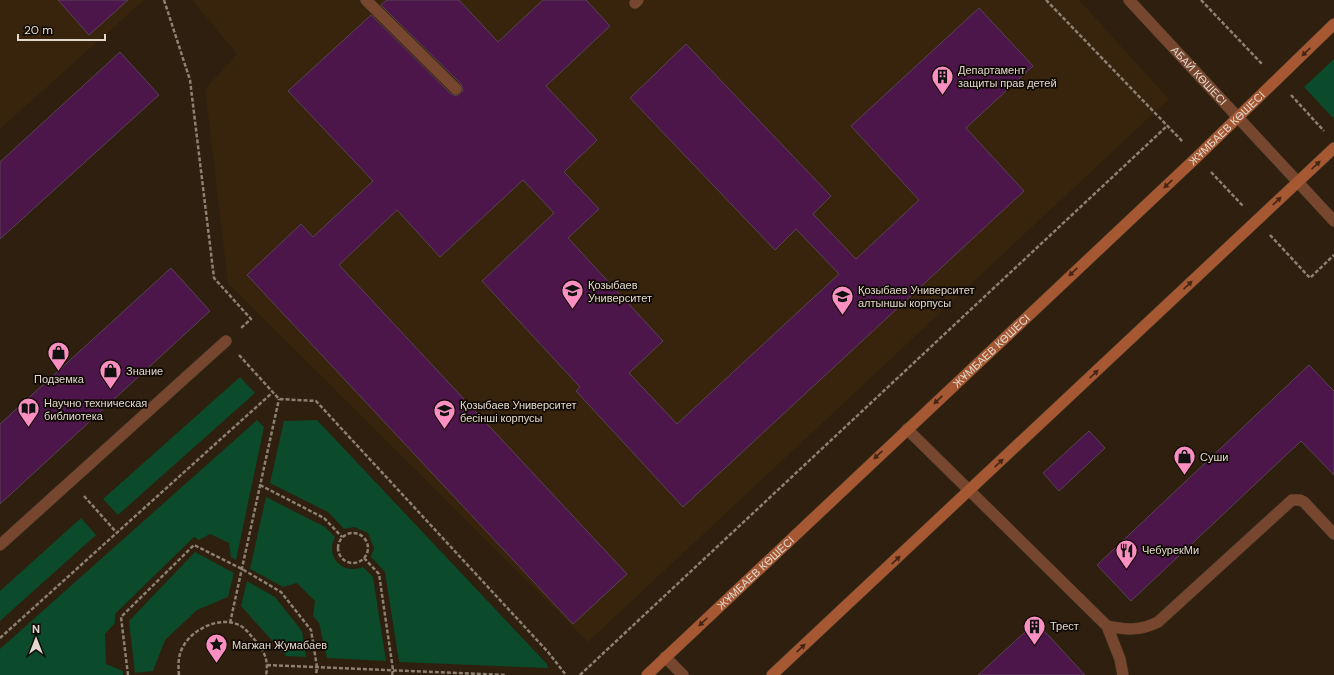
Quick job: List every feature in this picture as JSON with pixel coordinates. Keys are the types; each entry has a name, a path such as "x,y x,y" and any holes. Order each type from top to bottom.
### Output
{"main road":[{"name":"ЖҰМБАЕВ КӨШЕСІ","path":"647,675 1238,117 1334,24"},
{"path":"772,675 1334,148"}],"street":[{"path":"366,0 456,89"},
{"name":"АБАЙ КӨШЕСІ","path":"1129,0 1334,221"},
{"path":"0,545 226,341"},
{"path":"907,429 1107,626 1120,659 1123,675"},
{"path":"1107,626 1134,630 1158,622 1292,500 1300,500 1304,502 1334,534"},
{"path":"665,657 683,675"}],"path":[{"path":"164,0 190,80 214,278 252,319 226,341 279,399 316,401 548,652 566,675"},
{"path":"580,675 1168,126 1046,0"},
{"path":"1202,0 1249,50"},
{"path":"0,638 273,392"},
{"path":"230,623 279,399"},
{"path":"70,482 117,533"},
{"path":"260,485 324,518 342,537"},
{"path":"354,532 364,538 368,549 364,558 359,562 351,563 341,558 337,547 342,537 346,534 354,532"},
{"path":"128,675 121,617 194,545 242,569 281,592 311,630 317,667 316,675"},
{"path":"364,558 379,574 393,670 392,675"},
{"path":"179,675 179,658 185,643 202,627 218,623 230,623 241,626 263,649 267,665 266,675"},
{"path":"267,665 506,675"}],"shaded area":[{"path":"0,0 144,0 0,129"},
{"path":"192,0 1079,0 1169,99 588,642 228,283 205,89 237,54"}],"green space":[{"path":"1334,59 1334,117 1333,118 1304,87"},
{"path":"240,377 255,393 118,515 103,499"},
{"path":"257,420 264,427 236,560 231,557 229,543 210,534 199,540 194,537 115,614 115,623 105,634 106,664 123,671 123,675 0,675 0,649"},
{"path":"317,420 547,664 548,668 399,662 385,572 371,557 374,548 368,533 354,527 344,529 328,512 270,483 284,421"},
{"path":"266,497 325,527 335,537 332,544 332,551 337,562 348,568 355,569 363,567 373,577 386,661 327,658 319,623 313,616 315,601 297,583 283,587 250,569"},
{"path":"81,518 96,535 0,621 0,591"},
{"path":"195,552 234,573 228,597 197,610 165,640 153,671 135,673 129,621"},
{"path":"247,581 275,597 302,631 306,657 286,656 241,606"}],"building":[{"path":"58,0 128,0 89,35"},
{"path":"387,0 459,0 498,42 543,0 586,0 610,26 546,86 597,140 564,172 599,209 568,238 663,341 629,373 677,424 839,274 796,229 775,250 630,98 686,44 831,196 813,214 856,259 919,200 851,126 979,8 1033,66 966,128 1024,191 683,507 576,391 580,387 482,281 554,213 523,180 440,257 397,210 339,265 627,574 573,624 247,275 301,224 313,237 373,181 288,91 371,15 451,94 457,96 463,91 461,84 381,5"},
{"path":"120,52 159,95 0,239 0,162"},
{"path":"171,268 210,311 0,504 0,424"},
{"path":"1309,365 1334,391 1334,475 1301,441 1131,601 1097,565"},
{"path":"1089,431 1105,448 1059,491 1043,473"},
{"name":"Трест","path":"1036,622 1085,675 978,675"}],"place":[{"name":"Департамент защиты прав детей","path":"942,96"},
{"name":"Қозыбаев Университет","path":"572,310"},
{"name":"Қозыбаев Университет алтыншы корпусы","path":"842,316"},
{"name":"Подземка","path":"59,372"},
{"name":"Знание","path":"111,390"},
{"name":"Научно техническая библиотека","path":"28,428"},
{"name":"Қозыбаев Университет бесінші корпусы","path":"444,430"},
{"name":"Суши","path":"1184,476"},
{"name":"ЧебурекМи","path":"1127,570"},
{"name":"Трест","path":"1034,646"},
{"name":"Магжан Жумабаев","path":"217,664"}]}
